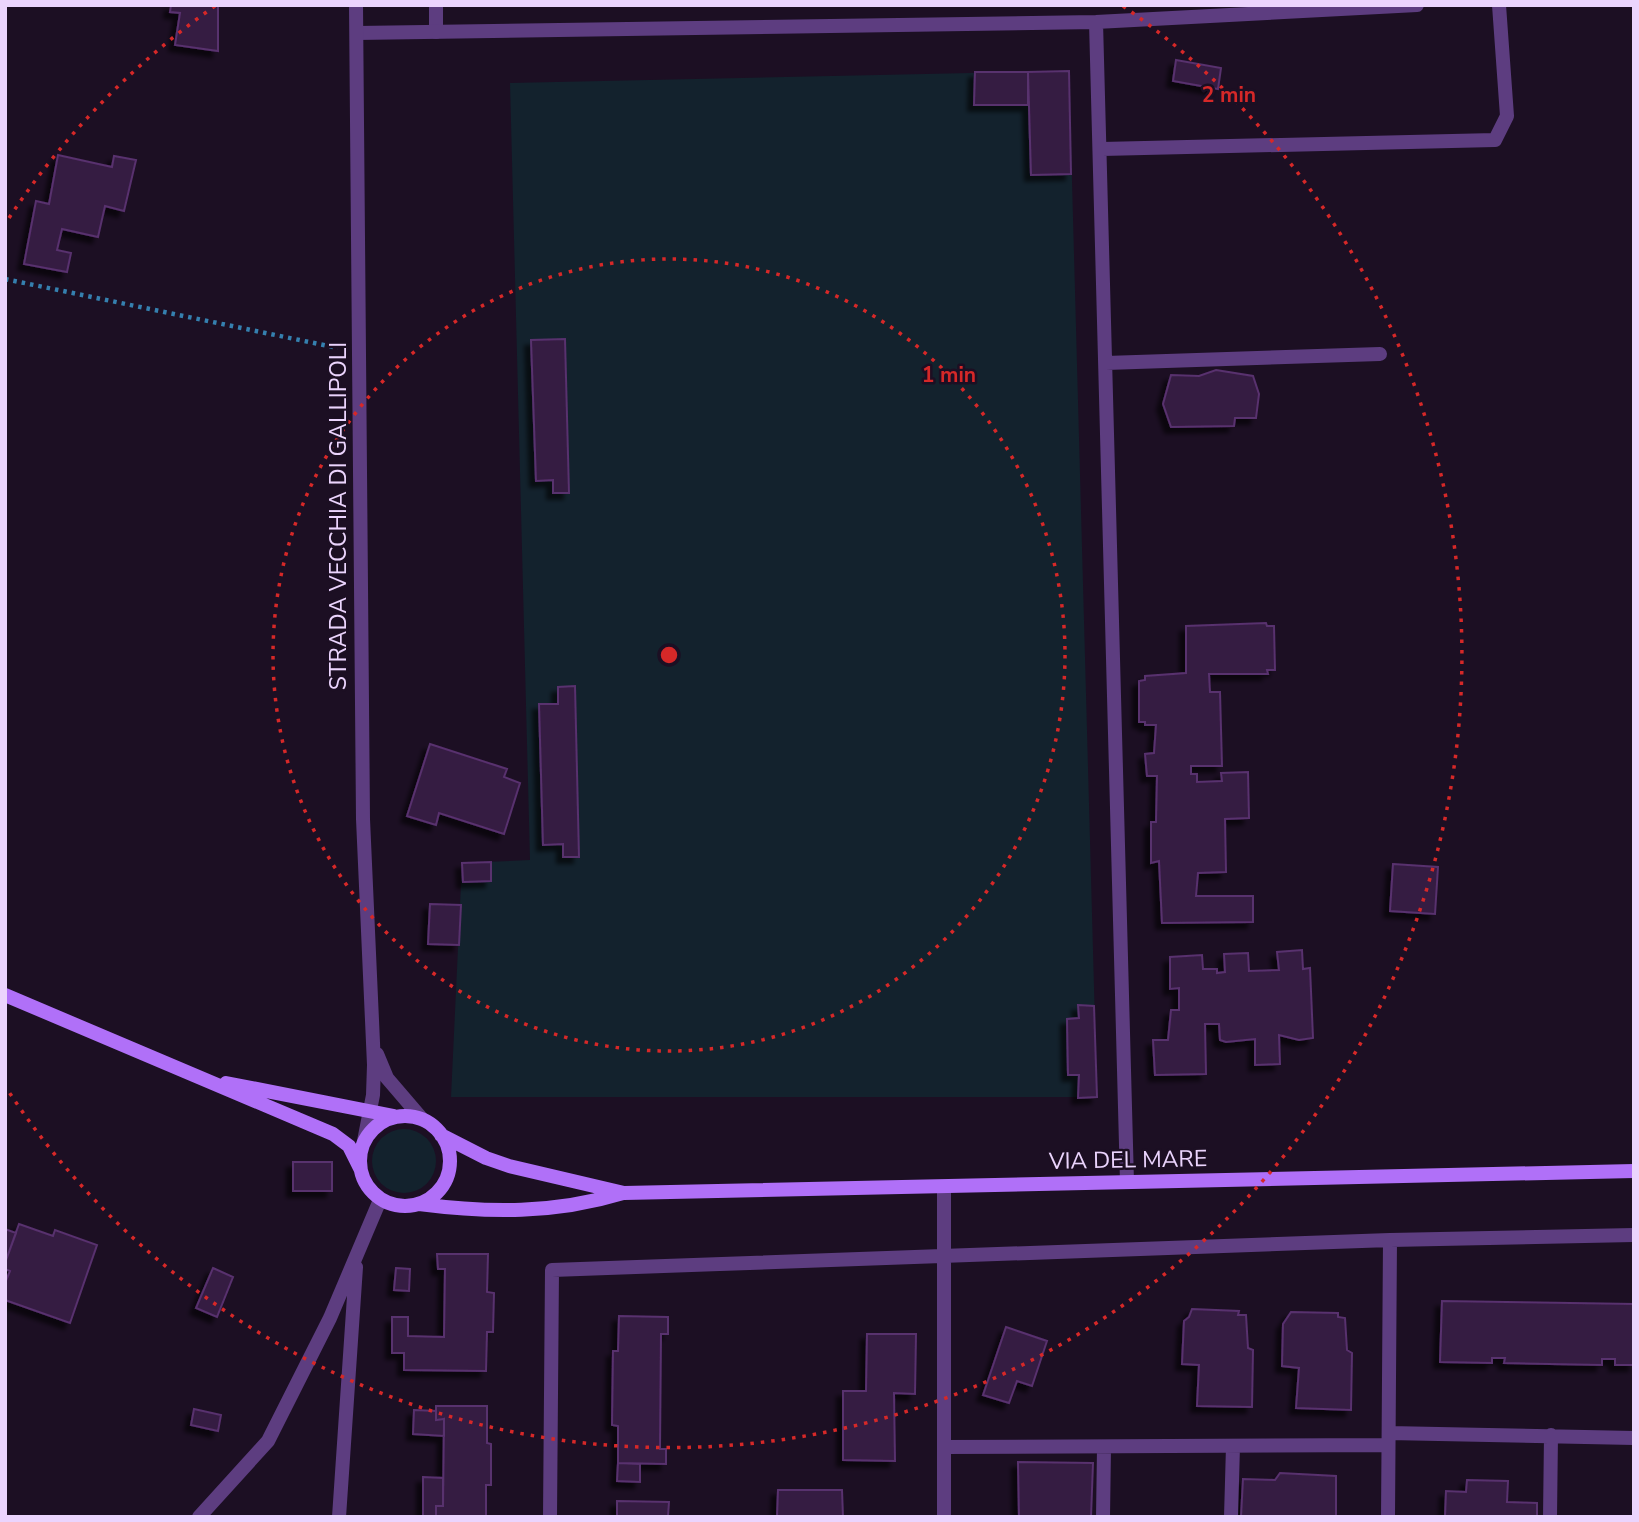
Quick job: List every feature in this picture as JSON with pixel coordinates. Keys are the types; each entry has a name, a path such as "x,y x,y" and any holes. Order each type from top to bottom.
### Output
{"main road":[{"path":"5,995 333,1134 349,1146 360,1168"},
{"path":"197,1076 396,1117 423,1120"},
{"path":"380,1200 363,1181 359,1154 372,1130 396,1117"},
{"name":"VIA DEL MARE","path":"423,1120 441,1135 486,1158 509,1166 624,1193"},
{"path":"419,1204 431,1199 446,1180 450,1157 441,1135"},
{"name":"VIA DEL MARE","path":"380,1200 393,1205 419,1204 457,1209 554,1210 624,1193 1634,1171"}],"street":[{"name":"STRADA VECCHIA DI GALLIPOLI","path":"356,5 363,819 370,1026 374,1065 364,1141"},
{"path":"436,5 436,32"},
{"path":"357,33 1096,22 1417,5"},
{"path":"1102,149 1495,140 1507,116 1499,5"},
{"path":"1096,22 1102,149 1127,1182"},
{"path":"1106,363 1380,354"},
{"name":"STRADA VECCHIA DI GALLIPOLI","path":"370,1026 373,1044 387,1078 423,1120"},
{"path":"944,1186 944,1517"},
{"path":"199,1517 268,1441 330,1318 380,1200"},
{"path":"550,1517 552,1270 1390,1240 1634,1235"},
{"path":"1388,1517 1390,1240"},
{"path":"339,1517 357,1254"},
{"path":"944,1447 1233,1446 1551,1435 1634,1438"},
{"path":"1550,1517 1551,1435"},
{"path":"1231,1517 1233,1446"},
{"path":"1103,1517 1104,1448"}],"path":[{"path":"5,279 231,328 360,352"}],"shaded area":[{"path":"1069,71 1097,1097 451,1097 462,863 530,860 510,83"},
{"path":"398,1129 410,1129 427,1138 434,1149 434,1173 427,1184 410,1193 398,1193 386,1188 377,1179 372,1167 372,1155 377,1143 386,1134"}],"building":[{"path":"171,5 218,5 218,51 175,45 180,13 170,12"},
{"path":"1176,60 1221,68 1218,89 1173,81"},
{"path":"1069,71 1071,174 1031,175 1028,72"},
{"path":"975,72 1028,72 1028,105 974,105"},
{"path":"58,155 112,167 114,156 136,160 124,211 105,206 98,237 62,229 57,250 71,253 67,272 24,264 36,201 49,204"},
{"path":"565,339 569,493 553,493 553,480 536,481 531,340"},
{"path":"1216,370 1253,376 1259,394 1256,418 1235,418 1234,426 1171,427 1163,404 1171,375 1199,376"},
{"path":"1266,623 1267,626 1274,626 1275,670 1267,670 1268,674 1209,674 1210,692 1220,692 1222,766 1191,766 1191,774 1197,774 1197,782 1222,781 1221,773 1248,772 1249,818 1225,819 1226,872 1198,873 1196,896 1253,896 1253,922 1162,923 1159,861 1151,863 1151,822 1156,822 1157,776 1147,776 1145,754 1154,753 1156,725 1139,722 1139,681 1145,680 1145,676 1186,673 1186,626"},
{"path":"575,686 579,857 563,857 563,844 543,845 539,704 558,704 558,687"},
{"path":"430,744 507,769 504,777 520,783 504,834 439,813 436,825 407,816"},
{"path":"491,862 491,881 463,882 462,863"},
{"path":"1393,864 1438,867 1435,914 1390,911"},
{"path":"430,904 461,905 459,945 428,944"},
{"path":"1302,950 1303,969 1310,968 1313,1038 1299,1040 1279,1035 1280,1064 1255,1065 1255,1039 1226,1042 1220,1040 1219,1024 1205,1024 1206,1074 1155,1075 1153,1040 1168,1040 1171,1010 1179,1010 1179,988 1170,989 1170,957 1202,955 1203,969 1217,969 1217,973 1225,972 1224,954 1248,953 1249,971 1279,970 1277,952"},
{"path":"1078,1005 1094,1006 1097,1097 1078,1098 1079,1075 1068,1075 1067,1019 1079,1018"},
{"path":"293,1162 332,1162 332,1191 293,1191"},
{"path":"19,1224 53,1236 55,1230 97,1245 70,1323 5,1300 5,1283 10,1271 5,1269 5,1263"},
{"path":"5,1229 16,1233 5,1263"},
{"path":"437,1254 488,1254 487,1292 494,1293 493,1332 487,1332 486,1371 404,1370 404,1353 392,1353 392,1317 408,1317 408,1336 444,1337 445,1269 438,1269"},
{"path":"213,1268 233,1277 217,1317 196,1308"},
{"path":"396,1268 410,1269 409,1291 394,1290"},
{"path":"1442,1301 1634,1304 1634,1365 1615,1365 1615,1359 1602,1359 1602,1365 1504,1363 1505,1358 1492,1358 1492,1363 1440,1362"},
{"path":"1192,1309 1239,1311 1238,1315 1246,1315 1248,1348 1253,1350 1252,1407 1197,1406 1199,1365 1182,1364 1184,1321"},
{"path":"1291,1312 1338,1313 1338,1317 1345,1318 1347,1350 1352,1353 1351,1410 1296,1408 1299,1368 1282,1366 1283,1324"},
{"path":"619,1316 668,1317 668,1334 661,1334 660,1449 666,1449 666,1464 618,1463 618,1426 612,1425 613,1351 618,1351"},
{"path":"1006,1327 1047,1341 1032,1386 1017,1381 1009,1403 983,1395"},
{"path":"867,1334 916,1334 915,1394 894,1393 895,1461 843,1460 843,1391 866,1391"},
{"path":"436,1406 487,1406 491,1485 486,1485 486,1517 436,1517 436,1506 443,1506 444,1419 436,1420"},
{"path":"194,1409 221,1415 218,1431 191,1425"},
{"path":"414,1410 436,1411 436,1420 444,1419 444,1436 413,1434"},
{"path":"1018,1462 1093,1463 1091,1517 1019,1517"},
{"path":"618,1463 640,1464 640,1482 617,1481"},
{"path":"1280,1473 1336,1476 1336,1517 1241,1517 1243,1479 1275,1480"},
{"path":"423,1477 443,1478 443,1506 436,1506 436,1517 423,1517"},
{"path":"1467,1480 1508,1481 1507,1502 1537,1503 1537,1517 1445,1517 1446,1491 1466,1492"},
{"path":"778,1490 842,1490 843,1517 777,1517"},
{"path":"617,1501 669,1502 668,1516 617,1517"}]}
